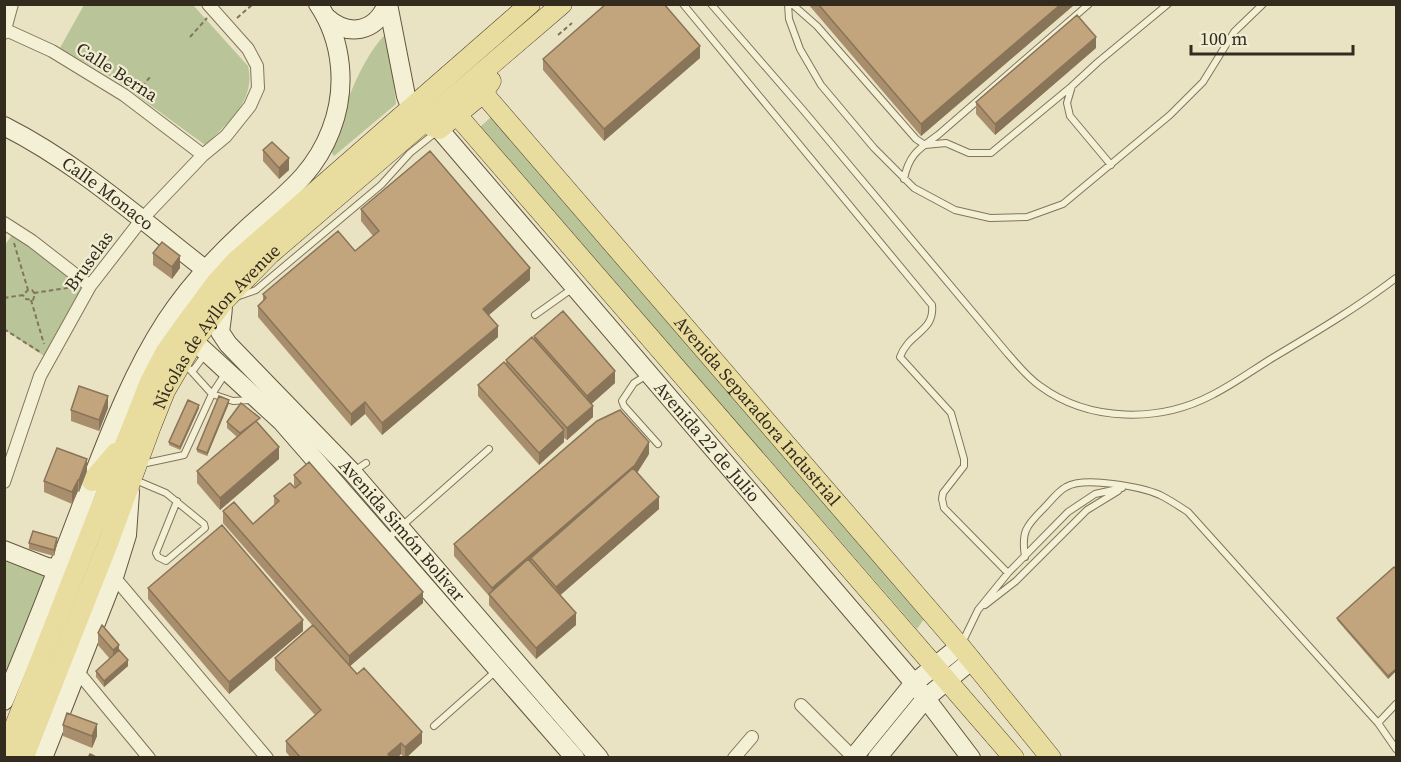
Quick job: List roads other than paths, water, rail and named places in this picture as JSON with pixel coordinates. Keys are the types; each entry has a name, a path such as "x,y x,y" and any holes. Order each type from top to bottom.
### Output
{"main road":[{"name":"Nicolas de Ayllon Avenue","path":"4,754 67,570 165,353 211,277 271,229 425,120 530,4"},
{"name":"Nicolas de Ayllon Avenue","path":"23,758 63,655 105,575 133,472 165,391 187,367 224,301 270,254 562,4"},
{"path":"425,120 457,115 483,93 509,50"},
{"name":"Avenida Separadora Industrial","path":"483,93 966,653 1051,758"},
{"name":"Avenida Separadora Industrial","path":"457,115 1014,758"},
{"path":"92,481 126,442"}],"street":[{"path":"5,32 12,4"},
{"path":"322,11 335,25 348,30 361,29 374,24 383,14 387,4"},
{"path":"387,4 402,79 425,120"},
{"name":"Bruselas","path":"4,482 9,457 40,376 85,286 142,219 203,155 226,136 250,106 258,88 257,66 248,49 210,8"},
{"name":"Nicolas de Ayllon Avenue","path":"6,692 67,570 92,481 124,400 150,347 167,318 211,277 242,232 294,188 321,153 332,129 340,94 339,58 322,11"},
{"name":"Calle Berna","path":"5,32 52,51 130,100 203,155"},
{"name":"Avenida 22 de Julio","path":"425,120 576,286 914,683 971,758"},
{"name":"Calle Monaco","path":"4,126 76,168 211,277"},
{"path":"8,231 33,241 85,286"},
{"path":"200,347 220,332 224,301 211,277"},
{"name":"Avenida Simón Bolivar","path":"220,332 228,344 359,468 400,527 600,758"},
{"name":"Avenida Simón Bolivar","path":"200,347 282,422 574,758"},
{"path":"4,550 47,567 105,575 267,758"},
{"path":"43,758 77,670 105,575"},
{"path":"877,758 926,698 942,673 966,653"},
{"path":"63,655 143,755"},
{"path":"801,705 853,757 914,683 942,673"},
{"path":"734,758 752,737"}],"lane":[{"path":"683,4 932,304 931,321 904,346 900,357 951,413 964,466 943,493 944,508 1008,573"},
{"path":"711,4 1023,370 1045,390 1075,405 1109,413 1143,415 1190,405 1226,388 1340,317 1396,278"},
{"path":"790,4 817,26 915,139 925,145 946,143 969,153 992,153 1168,4"},
{"path":"790,4 789,19 800,49 821,85 874,148 914,188 955,210 990,218 1027,217 1063,204 1170,115 1203,82 1234,32 1263,4"},
{"path":"904,179 907,164 925,145 1089,4"},
{"path":"1072,86 1067,103 1070,116 1111,165"},
{"path":"535,315 576,286"},
{"path":"187,367 212,394 239,402 258,399"},
{"path":"133,472 184,455 212,394 227,371"},
{"path":"650,373 634,383 622,401 658,444"},
{"path":"385,541 489,449"},
{"path":"133,472 177,501 204,524 205,528 166,561 158,557 156,553 177,501"},
{"path":"1025,557 1022,540 1028,524 1066,486 1106,482 1161,495 1188,512 1378,723 1396,749"},
{"path":"978,610 1016,581 1087,510 1126,487"},
{"path":"966,653 978,610 1008,573 1068,512 1087,497 1126,487"},
{"path":"434,726 498,670"},
{"path":"1378,723 1396,704"}]}
